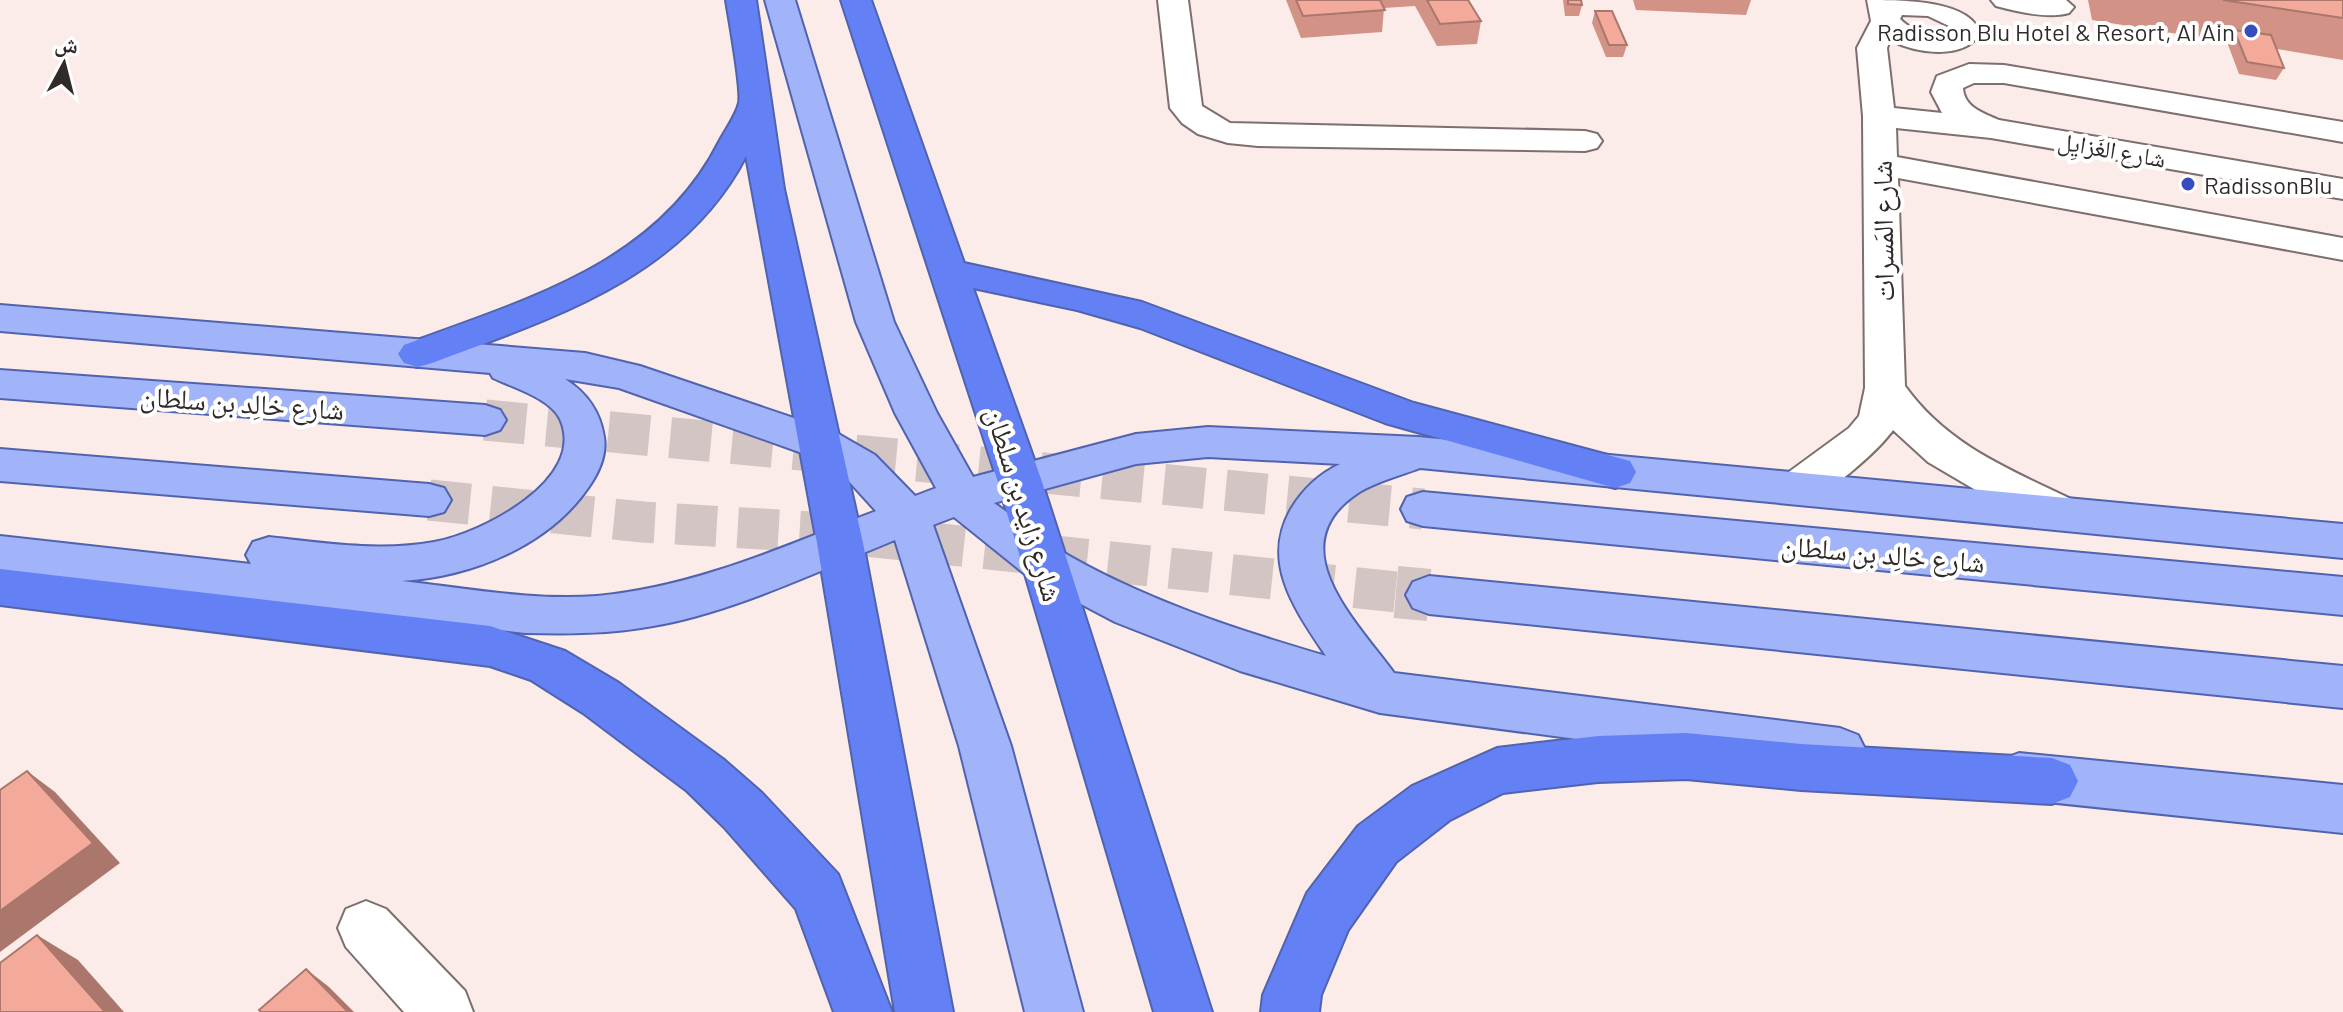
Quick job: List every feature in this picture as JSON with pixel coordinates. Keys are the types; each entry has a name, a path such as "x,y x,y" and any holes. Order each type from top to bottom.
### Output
{"highway":[{"path":"741,0 767,189 840,543 924,1012"},
{"name":"شارع زايد بن سلطان","path":"856,0 946,271 966,315 1019,479 1042,562 1183,1012"},
{"path":"418,354 597,282 647,251 687,217 708,191 756,101"},
{"path":"946,271 1044,290 1154,319 1295,377 1371,404 1615,472"},
{"path":"0,587 490,646 548,665 601,698 705,775 743,810 818,893 863,1012"},
{"path":"1290,1012 1292,995 1327,912 1377,844 1431,803 1497,771 1598,759 1686,756 1801,767 2052,781"}],"main road":[{"path":"780,0 875,322 916,413 962,496 978,514 1042,562 1132,609 1240,651 1380,692 1753,738 2052,781 2343,809"},
{"path":"0,318 585,367 626,376 820,443 860,466 907,516 924,557 985,746 1054,1012"},
{"path":"0,525 356,563 433,560 471,551 508,535 539,514 564,490 578,465 584,440 580,419 567,401 491,360"},
{"name":"شارع خالِد بن سلطان","path":"0,384 485,420"},
{"path":"0,554 472,609 594,615 669,603 736,584 907,516 1019,479 1136,449 1208,442 1418,452 2343,541"},
{"path":"1380,692 1322,609 1311,584 1300,558 1306,519 1326,495 1351,477 1418,452"},
{"path":"0,465 429,500"},
{"name":"شارع خالِد بن سلطان","path":"1423,509 2343,596"},
{"path":"1429,595 2343,687"}],"street":[{"path":"1173,0 1186,108 1193,117 1221,132 1258,136 1585,141"},
{"path":"2006,0 2057,13"},
{"path":"1876,74 1896,56 1929,42 1950,42 1965,34 1963,22 1935,5 1903,4 1884,13 1900,33 1929,42 2004,74"},
{"name":"شارع المَسرات","path":"1797,488 1864,439 1879,419 1885,388 1881,165 1872,48 1884,13"},
{"path":"1976,126 1949,101 1945,91 1955,77 1969,73 2004,74 2343,132"},
{"name":"شارع الغَزايِل","path":"1879,116 1976,126 2343,189"},
{"path":"1971,179 1959,167 1950,143 1952,133 1976,126"},
{"name":"شارع الغَزايِل","path":"1881,165 2343,249"},
{"path":"1885,388 1912,424 1942,451 2057,512"},
{"path":"366,928 444,1012"}],"building":[{"path":"1296,0 1380,0 1385,10 1303,16"},
{"path":"1427,0 1468,0 1481,21 1440,24"},
{"path":"1568,0 1581,0 1582,5 1568,4"},
{"path":"2223,0 2343,0 2343,18"},
{"path":"1595,11 1612,11 1627,45 1609,45"},
{"path":"2234,30 2271,35 2284,68 2247,62"},
{"path":"27,771 93,843 0,911 0,790"},
{"path":"37,935 105,1012 0,1012 0,963"},
{"path":"306,969 348,1012 259,1010"}],"tunnel":[{"path":"485,420 1423,509"},
{"path":"429,500 643,522 846,534 1396,592"},
{"path":"1396,592 1429,595"},
{"path":"1396,592 1415,594"}],"place":[{"name":"Radisson Blu Hotel & Resort, Al Ain","path":"2251,31"},
{"name":"RadissonBlu","path":"2188,184"}]}
